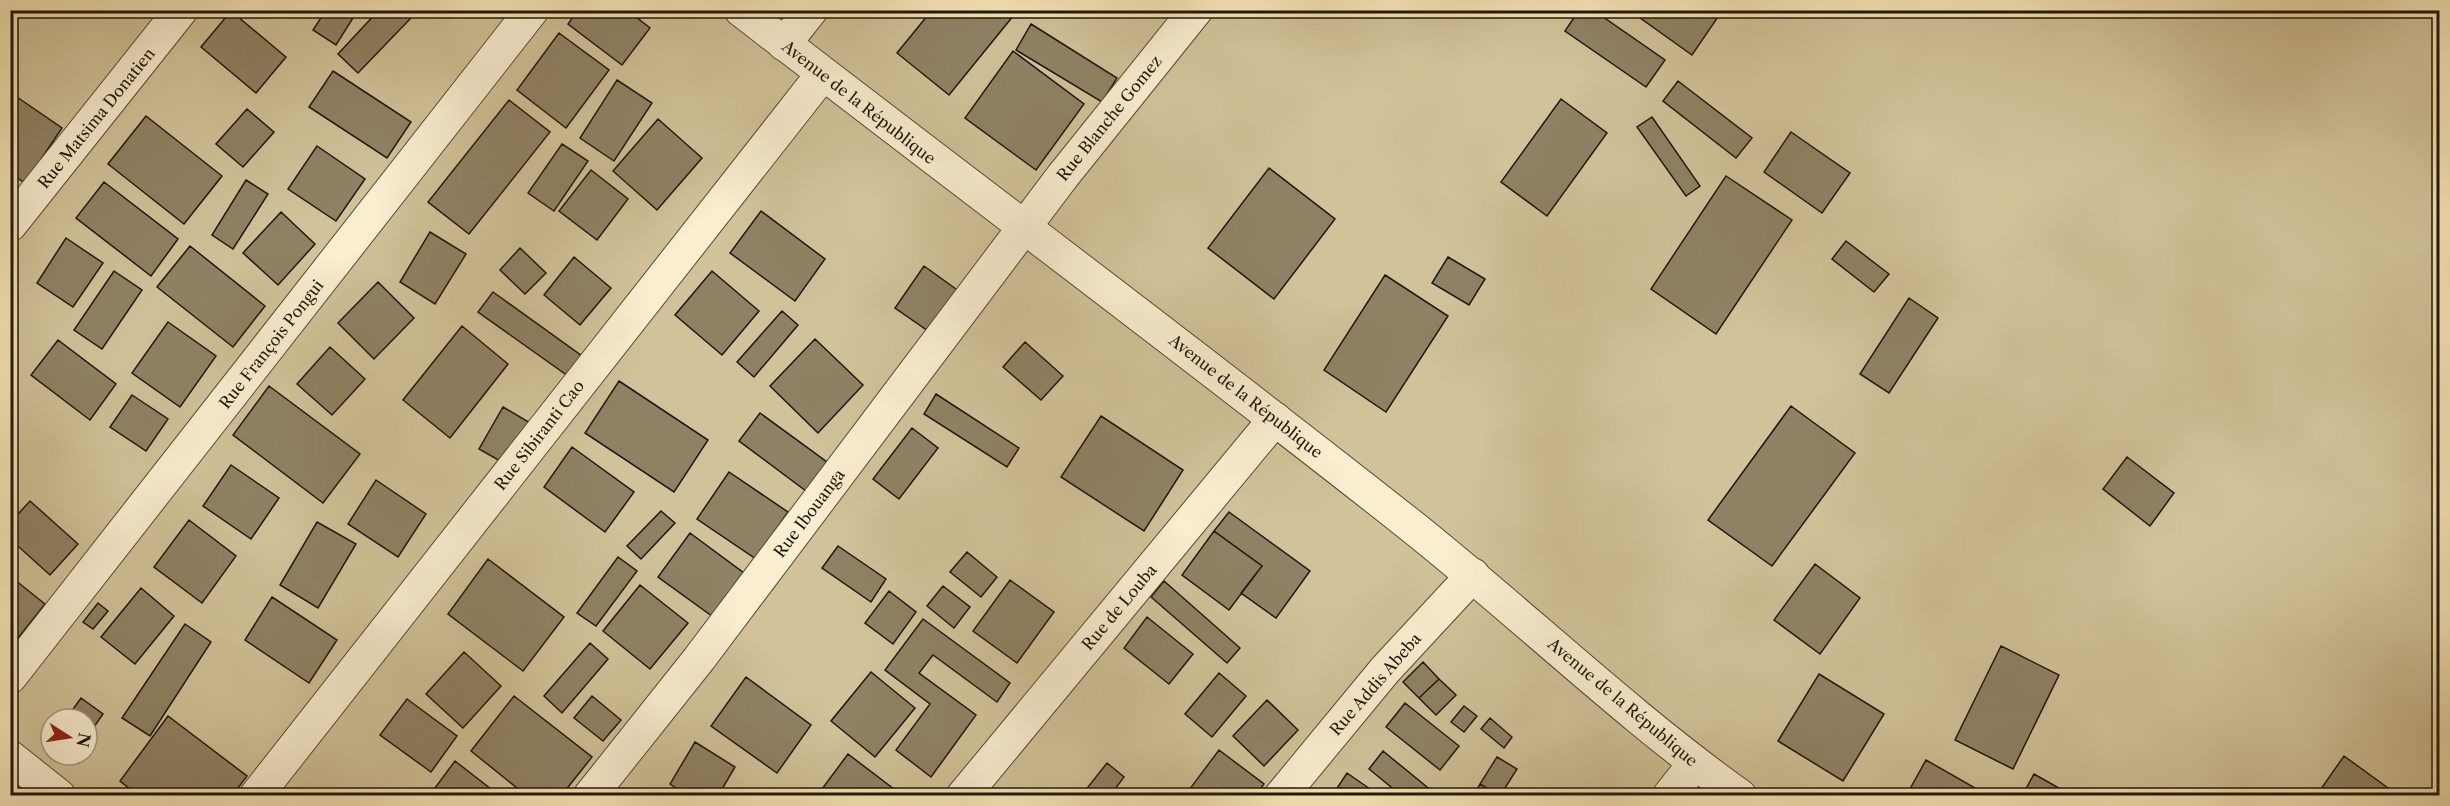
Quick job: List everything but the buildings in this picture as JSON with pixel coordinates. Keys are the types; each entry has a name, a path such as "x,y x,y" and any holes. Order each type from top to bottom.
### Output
{"street":[{"name":"Rue Matsima Donatien","path":"10,225 181,10"},
{"name":"Rue François Pongui","path":"10,677 532,10"},
{"name":"Avenue de la République","path":"741,10 822,75 1113,292 1473,575 1695,764 1740,795"},
{"path":"784,44 811,10"},
{"name":"Rue Blanche Gomez","path":"1024,227 1196,10"},
{"name":"Rue Sibiranti Cao","path":"256,795 822,75"},
{"name":"Rue Ibouanga","path":"590,795 699,659 1024,227"},
{"name":"Rue de Louba","path":"963,795 1275,420"},
{"name":"Rue Addis Abeba","path":"1281,795 1385,670 1473,575"},
{"path":"10,758 59,795"},
{"path":"1669,795 1695,764"}],"shaded area":[{"path":"10,11 2439,11 2439,795 11,795"}]}
